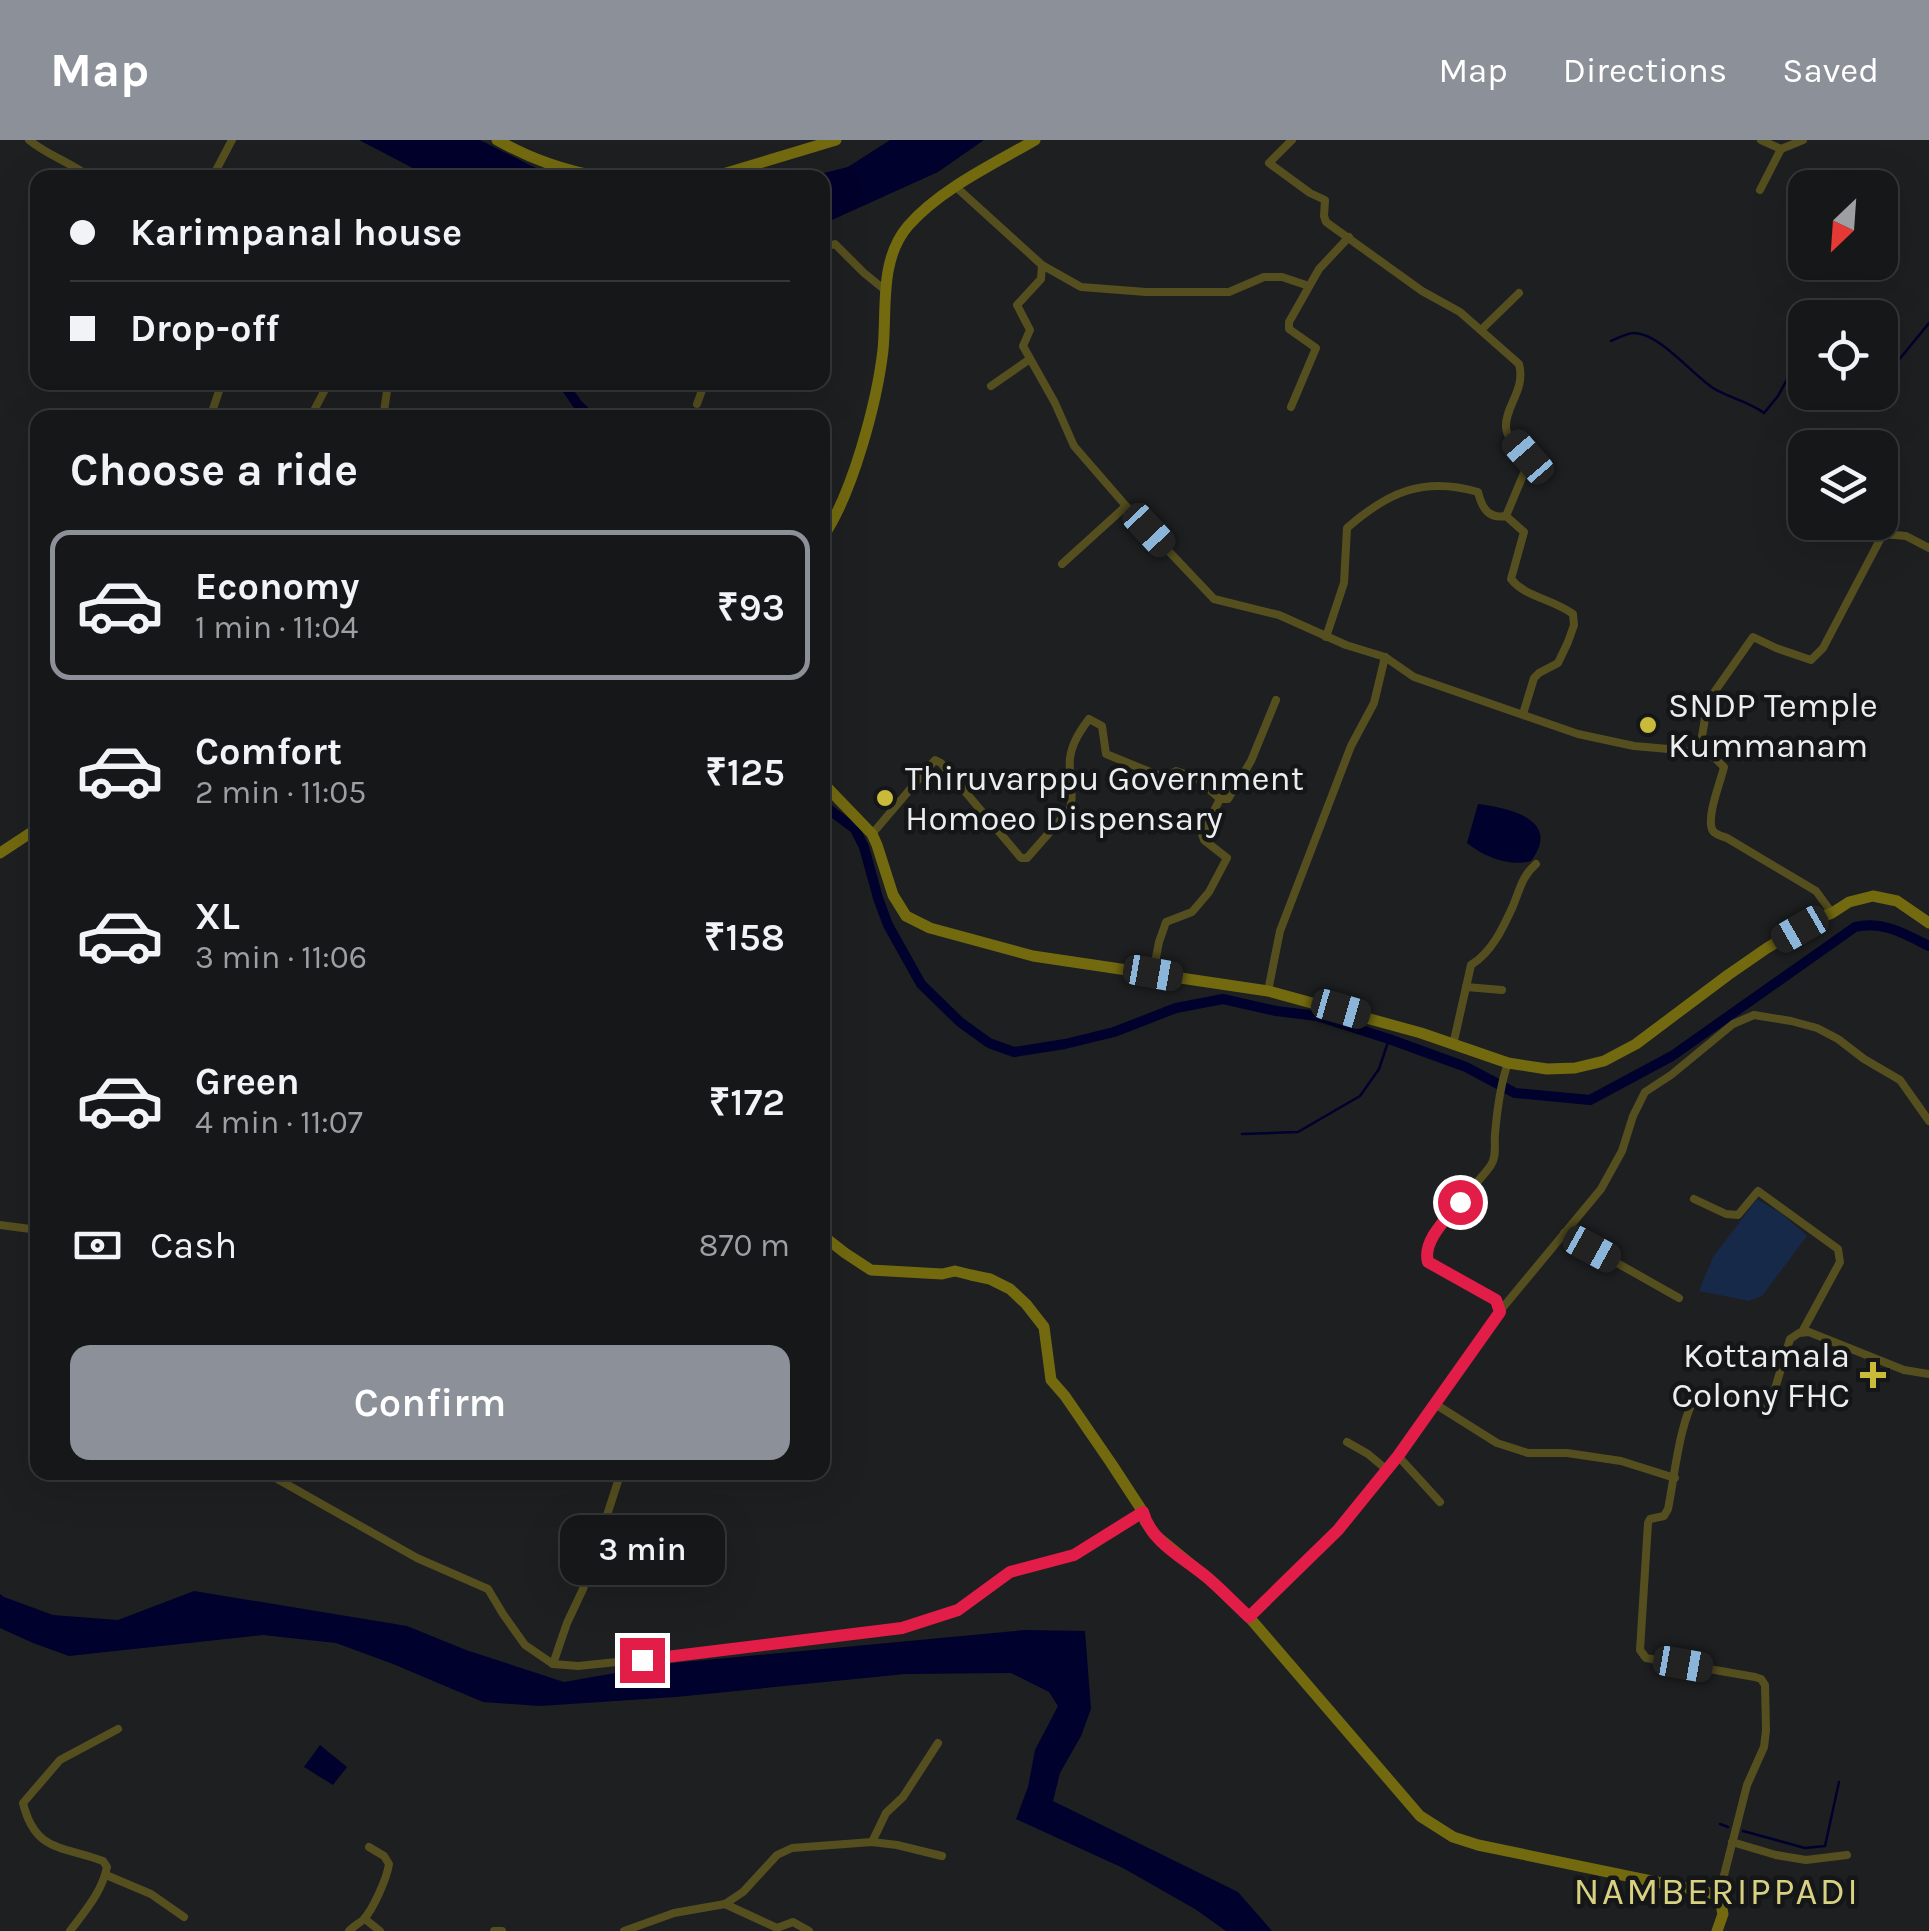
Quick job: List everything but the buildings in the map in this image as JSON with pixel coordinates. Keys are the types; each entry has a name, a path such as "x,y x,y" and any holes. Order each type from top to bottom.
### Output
{"main road":[{"path":"497,140 532,159 564,170"},
{"path":"736,170 836,140"},
{"path":"830,525 844,503 870,414 883,351 885,290 894,252 907,227 956,187 1035,140"},
{"path":"830,790 872,834 893,895 906,916 930,928 1033,956 1268,991 1381,1021 1506,1068 1575,1068 1604,1061 1636,1044 1767,948 1849,902 1873,896 1897,901 1929,922"},
{"path":"0,853 30,833"},
{"path":"830,1244 871,1270 942,1274 954,1271 990,1279 1010,1289 1026,1304 1044,1327 1050,1380 1065,1396 1154,1534 1249,1617 1412,1808 1436,1828 1478,1845 1719,1895 1723,1914 1717,1931"}],"street":[{"path":"28,140 81,170"},
{"path":"216,170 232,140"},
{"path":"1292,140 1269,163 1325,200 1326,222 1422,291 1460,312 1515,358 1521,382 1506,426 1528,461 1506,516"},
{"path":"1761,140 1780,149"},
{"path":"1760,190 1780,149 1803,140"},
{"path":"956,187 1042,266 1081,286 1146,292 1229,292 1264,277 1282,276 1309,286"},
{"path":"1291,407 1316,348 1290,329 1292,314 1320,269 1348,238"},
{"path":"830,246 835,244 885,290"},
{"path":"1042,266 1041,279 1017,304 1030,330 1023,346 1074,446 1214,599 1278,615 1385,657 1414,678 1596,738 1714,757 1724,767 1712,810 1710,826 1715,834 1816,891 1832,914"},
{"path":"1480,330 1519,293"},
{"path":"991,386 1030,358"},
{"path":"697,404 702,390"},
{"path":"1326,637 1344,583 1347,528 1369,508 1407,489 1434,484 1478,492 1490,515 1506,516 1524,532 1510,579 1517,587 1560,604 1573,614 1574,625 1558,663 1534,678 1523,714"},
{"path":"1062,564 1126,506"},
{"path":"1699,754 1708,701 1753,636 1811,660 1823,648 1883,534 1906,536 1929,548"},
{"path":"1268,991 1280,931 1351,746 1374,703 1385,657"},
{"path":"872,834 934,760 941,763 1020,858 1027,858 1070,810 1070,756 1078,734 1089,720 1102,726 1106,754 1165,778 1176,771 1187,775 1220,800 1228,799 1250,762 1276,700"},
{"path":"1153,973 1166,922 1192,912 1209,892 1226,858 1202,834 1220,800"},
{"path":"1453,1045 1471,965 1484,956 1501,929 1520,883 1536,864"},
{"path":"1466,987 1502,990"},
{"path":"1249,1617 1338,1530 1398,1456 1500,1312 1601,1189 1622,1151 1645,1092 1734,1024 1754,1015 1816,1028 1900,1080 1929,1121"},
{"path":"1500,1312 1496,1300 1428,1262 1425,1252 1495,1161 1498,1108 1506,1068"},
{"path":"1694,1199 1726,1214 1738,1215 1758,1192 1838,1250 1840,1262 1802,1332"},
{"path":"0,1225 30,1229"},
{"path":"1564,1233 1679,1298"},
{"path":"1719,1895 1747,1785 1764,1747 1764,1685 1755,1677 1646,1658 1640,1650 1648,1523 1654,1517 1664,1516 1668,1509 1690,1403 1698,1392 1739,1398 1764,1408 1770,1406 1790,1339 1802,1332 1904,1370 1929,1374"},
{"path":"1435,1404 1497,1443 1528,1452 1621,1461 1675,1478"},
{"path":"1347,1442 1387,1470"},
{"path":"1398,1456 1440,1502"},
{"path":"279,1480 417,1558 488,1589 525,1645 553,1664 578,1666 902,1628 958,1610 1010,1572 1074,1555 1143,1512"},
{"path":"553,1664 583,1590 618,1480"},
{"path":"70,1931 93,1902 107,1867 103,1861 38,1838 23,1804 60,1760 118,1729"},
{"path":"872,1842 886,1813 904,1796 938,1744"},
{"path":"624,1931 674,1913 724,1904 743,1892 777,1855 792,1848 872,1842 942,1856"},
{"path":"1732,1842 1806,1860 1847,1855"},
{"path":"349,1931 365,1918 388,1875 389,1864 384,1856 369,1847"},
{"path":"106,1875 151,1894 184,1917"},
{"path":"724,1904 777,1928 793,1922 808,1931"},
{"path":"365,1918 380,1931"},
{"path":"494,1931 502,1931"}],"shaded area":[{"path":"359,140 480,140 540,170 417,170"},
{"path":"890,140 984,140 938,172 830,221 830,172 848,167"},
{"path":"1478,804 1517,813 1536,826 1539,847 1531,861 1498,860 1467,843"},
{"path":"1757,1199 1807,1236 1762,1296 1749,1301 1699,1291 1713,1257"},
{"path":"194,1591 407,1626 564,1682 673,1663 1025,1630 1085,1631 1091,1709 1060,1773 1053,1801 1238,1892 1272,1931 1226,1931 1123,1868 1016,1819 1028,1787 1035,1750 1058,1706 1049,1692 1011,1673 905,1674 540,1706 483,1702 336,1643 263,1635 69,1656 0,1628 0,1594 53,1615 118,1620"},
{"path":"320,1745 347,1767 333,1785 304,1767"}],"waterway":[{"path":"1898,361 1929,323"},
{"path":"1611,341 1631,333 1644,335 1713,388 1764,413 1788,378"},
{"path":"568,390 583,410"},
{"path":"830,810 855,829 888,925 921,984 960,1022 989,1043 1014,1052 1114,1032 1176,1008 1223,999 1317,1016 1389,1039 1466,1067 1515,1093 1590,1100 1672,1056 1855,927 1884,927 1929,946"},
{"path":"1242,1134 1298,1132 1360,1096 1379,1069 1389,1039"},
{"path":"1743,1831 1805,1848 1825,1846 1839,1782"},
{"path":"1720,1824 1728,1827"}],"place":[{"name":"SNDP Temple Kummanam","path":"1648,725"},
{"name":"Thiruvarppu Government Homoeo Dispensary","path":"885,798"},
{"name":"Kottamala Colony FHC","path":"1873,1375"}],"district":[{"name":"NAMBERIPPADI","path":"1717,1891"}],"route":[{"path":"642,1660 902,1628 958,1610 1010,1572 1074,1555 1143,1512 1164,1544 1249,1617 1338,1530 1398,1456 1500,1312 1496,1300 1428,1262 1425,1252 1429,1243 1460,1202"}]}
